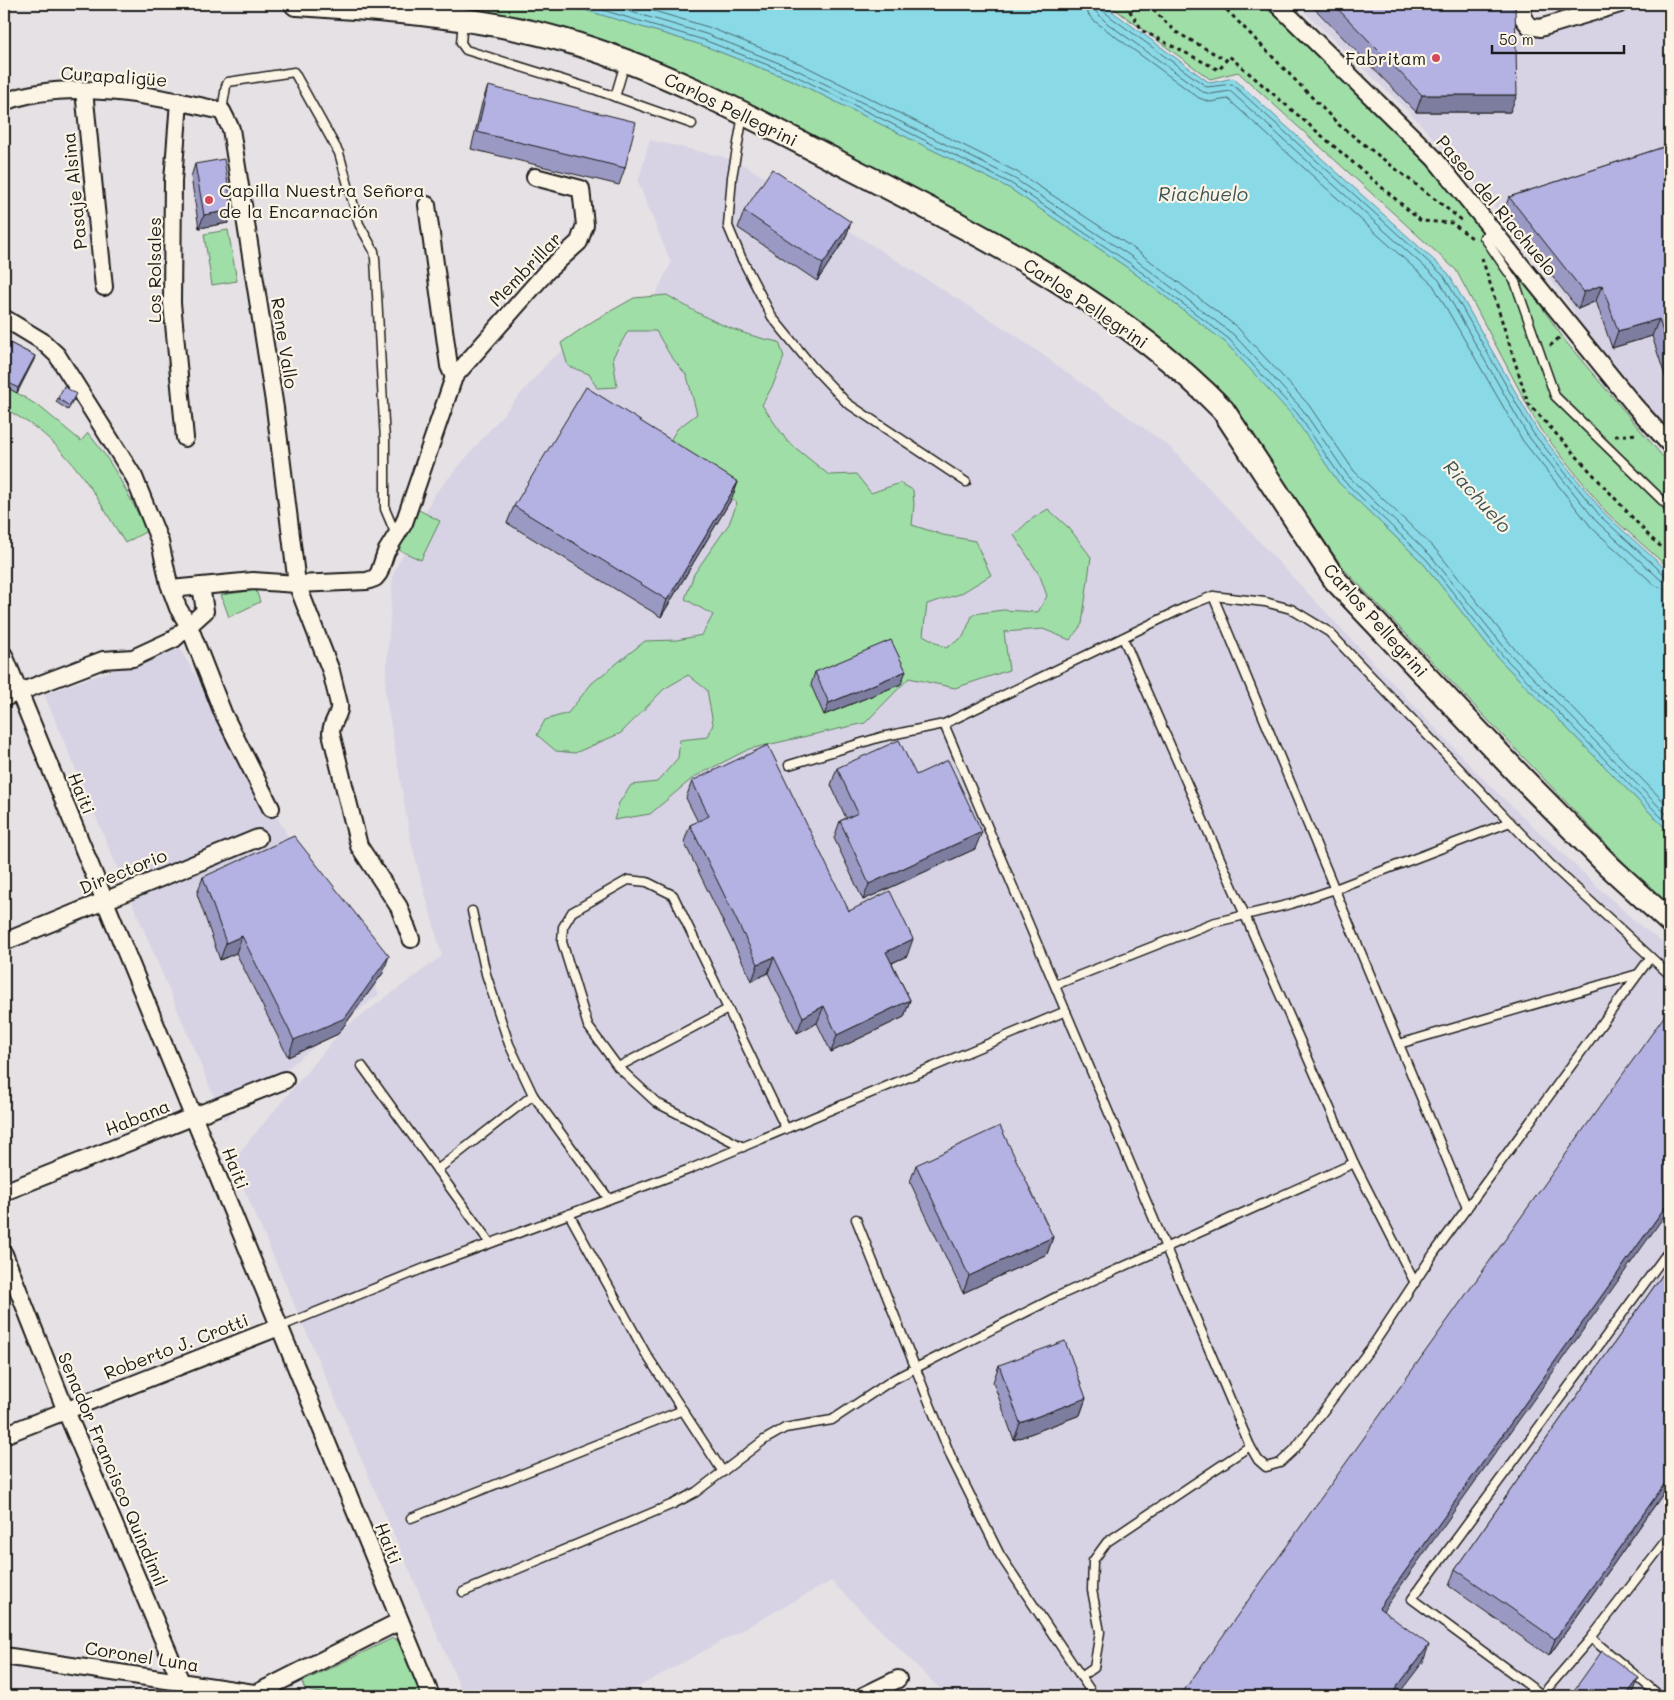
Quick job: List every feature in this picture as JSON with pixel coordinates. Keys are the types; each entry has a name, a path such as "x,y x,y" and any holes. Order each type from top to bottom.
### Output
{"street":[{"name":"Carlos Pellegrini","path":"296,4 463,20 513,28 563,40 626,61 666,76 743,113 933,211 1069,286 1138,336 1203,390 1238,431 1335,580 1525,781 1609,866 1670,922"},
{"path":"1523,4 1523,18 1529,26 1540,28 1620,4"},
{"name":"Paseo del Riachuelo","path":"1280,5 1434,158 1670,445"},
{"name":"Curapaligüe","path":"4,102 32,93 84,91 158,96 222,111"},
{"name":"Pasaje Alsina","path":"84,91 104,287"},
{"name":"Los Rolsales","path":"179,101 173,181 172,303 185,438"},
{"name":"Rene Vallo","path":"222,111 231,129 274,408 298,584 330,670 340,709 331,726 359,846 399,907 411,940"},
{"name":"Membrillar","path":"454,377 547,271 573,249 583,234 585,225 580,189 535,177"},
{"path":"171,589 264,581 298,584 367,580 375,578 379,573 386,552 410,507 454,377 449,366 427,204"},
{"path":"4,318 42,341 57,355 134,477 160,542 171,589 178,608 189,626 223,713 271,808"},
{"path":"11,695 103,660 133,658 168,643 205,612 201,586"},
{"name":"Haiti","path":"4,655 11,695 104,900 430,1696"},
{"name":"Directorio","path":"4,942 258,838"},
{"name":"Habana","path":"4,1192 285,1080"},
{"name":"Senador Francisco Quindimil","path":"4,1254 66,1411 185,1689"},
{"name":"Roberto J. Crotti","path":"4,1435 279,1327"},
{"path":"253,1695 400,1622"},
{"name":"Coronel Luna","path":"4,1656 185,1689 275,1696"},
{"path":"864,1696 898,1679"}],"lane":[{"path":"463,20 461,43 466,50 615,97 692,124"},
{"path":"615,97 626,61"},
{"path":"222,111 228,82 294,72 339,153 359,224 374,251 384,431 385,509 396,536"},
{"path":"743,113 732,177 728,226 741,257 772,317 847,404 966,482"},
{"path":"1494,230 1484,237 1515,282 1555,396 1670,508"},
{"path":"1213,596 1467,1208"},
{"path":"789,765 881,736 944,724 1190,605 1213,596 1265,602 1291,608 1329,632 1550,864 1670,975"},
{"path":"1123,638 1354,1163 1415,1283"},
{"path":"944,724 1250,1446 1258,1460 1266,1467 1280,1463 1294,1450 1373,1345 1467,1208 1650,958"},
{"path":"1055,985 1212,923 1291,904 1335,890 1510,822"},
{"path":"743,1147 656,1103 618,1067 588,1026 562,942 562,927 572,912 628,880 647,882 673,895 786,1129"},
{"path":"472,911 486,974 506,1035 533,1095 609,1199"},
{"path":"1399,1044 1638,974"},
{"path":"618,1067 728,1009"},
{"path":"279,1327 743,1147 1066,1011"},
{"path":"362,1066 490,1244"},
{"path":"437,1170 533,1095"},
{"path":"464,1592 673,1504 696,1492 764,1440 785,1428 832,1420 894,1379 1058,1296 1354,1163"},
{"path":"570,1214 646,1354 723,1472"},
{"path":"856,1219 951,1457 1000,1555 1094,1696"},
{"path":"1670,1249 1412,1599 1541,1696 1591,1638 1670,1535"},
{"path":"411,1518 683,1410"},
{"path":"1081,1677 1094,1668 1100,1632 1092,1590 1093,1561 1107,1542 1250,1446"},
{"path":"1591,1638 1656,1695"}],"path":[{"path":"1125,4 1143,30 1219,70 1229,56 1421,221 1452,223 1477,242"},
{"path":"1147,4 1176,32 1226,60"},
{"path":"1221,4 1339,125 1459,219 1494,230"},
{"path":"1480,252 1528,403 1652,539 1670,554"},
{"path":"1540,355 1572,326"},
{"path":"1598,438 1659,433"}],"shaded area":[{"path":"1296,4 1515,4 1516,42 1652,4 1670,4 1670,432 1581,326 1571,307 1499,215 1488,197 1409,112"},
{"path":"650,140 724,157 746,166 1015,335 1170,447 1487,783 1638,924 1670,948 1670,1696 947,1696 831,1581 622,1696 464,1696 232,1161 343,1029 442,956 411,842 385,692 393,574 434,495 550,360 613,314 648,310 671,263 638,182"},
{"path":"179,647 379,994 224,1120 44,694"}],"green space":[{"path":"383,4 565,4 702,45 794,81 1009,188 1125,266 1225,342 1294,416 1339,483 1423,563 1499,659 1670,833 1670,911 1343,568 1231,403 1119,309 604,46"},
{"path":"1108,4 1261,4 1326,59 1493,237 1566,342 1670,465 1670,569 1607,513 1540,429 1456,270 1238,72 1210,79"},
{"path":"228,230 237,281 212,285 204,234"},
{"path":"667,295 694,311 734,330 779,342 784,357 773,385 762,405 787,441 829,475 856,474 871,493 900,483 913,490 912,525 943,535 975,541 991,575 960,594 927,604 923,635 946,648 963,637 973,614 1003,610 1038,612 1047,596 1040,576 1014,535 1030,520 1048,509 1070,529 1091,557 1082,624 1070,640 1043,629 1004,632 1009,670 955,688 909,678 865,723 749,749 694,777 650,814 614,820 619,803 631,785 657,782 678,758 680,740 708,737 713,724 707,690 688,675 664,689 621,733 575,753 556,751 537,735 545,720 568,713 592,683 645,641 677,640 702,635 713,615 685,599 694,574 729,524 737,503 665,449 677,429 697,414 687,376 670,355 656,331 628,331 613,357 617,387 597,388 589,374 568,366 561,343 593,321 634,298"},
{"path":"4,385 40,407 81,441 88,433 113,468 147,531 125,543 71,461 43,434 4,408"},
{"path":"417,509 440,521 421,560 397,549"},
{"path":"256,590 260,602 229,617 221,595"},
{"path":"393,1638 398,1641 419,1691 417,1696 337,1696 305,1690 302,1682"}],"water":[{"name":"Riachuelo","path":"565,4 1102,4 1210,83 1233,78 1448,273 1537,430 1605,514 1670,573 1670,833 1499,659 1423,563 1339,483 1293,416 1225,342 1125,266 1009,188 794,81 702,45"}],"building":[{"name":"Fabritam","path":"1333,4 1515,4 1517,95 1422,95"},
{"path":"488,86 636,122 625,168 477,132"},
{"path":"1670,145 1670,355 1659,319 1618,331 1602,285 1584,292 1509,197"},
{"path":"224,159 232,210 204,215 195,164"},
{"path":"772,169 851,222 823,264 744,211"},
{"path":"4,340 35,356 18,388 4,380"},
{"path":"64,386 76,394 69,406 58,398"},
{"path":"586,387 738,482 667,600 514,506"},
{"path":"891,640 906,671 829,703 815,672"},
{"path":"899,740 916,775 948,760 982,832 869,884 840,821 858,813 837,768"},
{"path":"768,745 849,911 890,891 913,939 886,952 910,1000 837,1035 824,1006 803,1017 774,957 758,964 690,825 709,816 692,781"},
{"path":"294,836 389,956 345,1018 294,1040 242,936 226,943 203,877"},
{"path":"1670,1008 1670,1200 1379,1608 1429,1645 1390,1696 1180,1696"},
{"path":"1000,1126 1053,1237 969,1276 916,1165"},
{"path":"1670,1264 1670,1476 1555,1639 1455,1569"},
{"path":"1065,1341 1086,1398 1020,1423 999,1365"},
{"path":"1602,1651 1639,1678 1626,1696 1570,1696"}],"place":[{"name":"Fabritam","path":"1436,58"},
{"name":"Capilla Nuestra Señora de la Encarnación","path":"209,200"}]}
